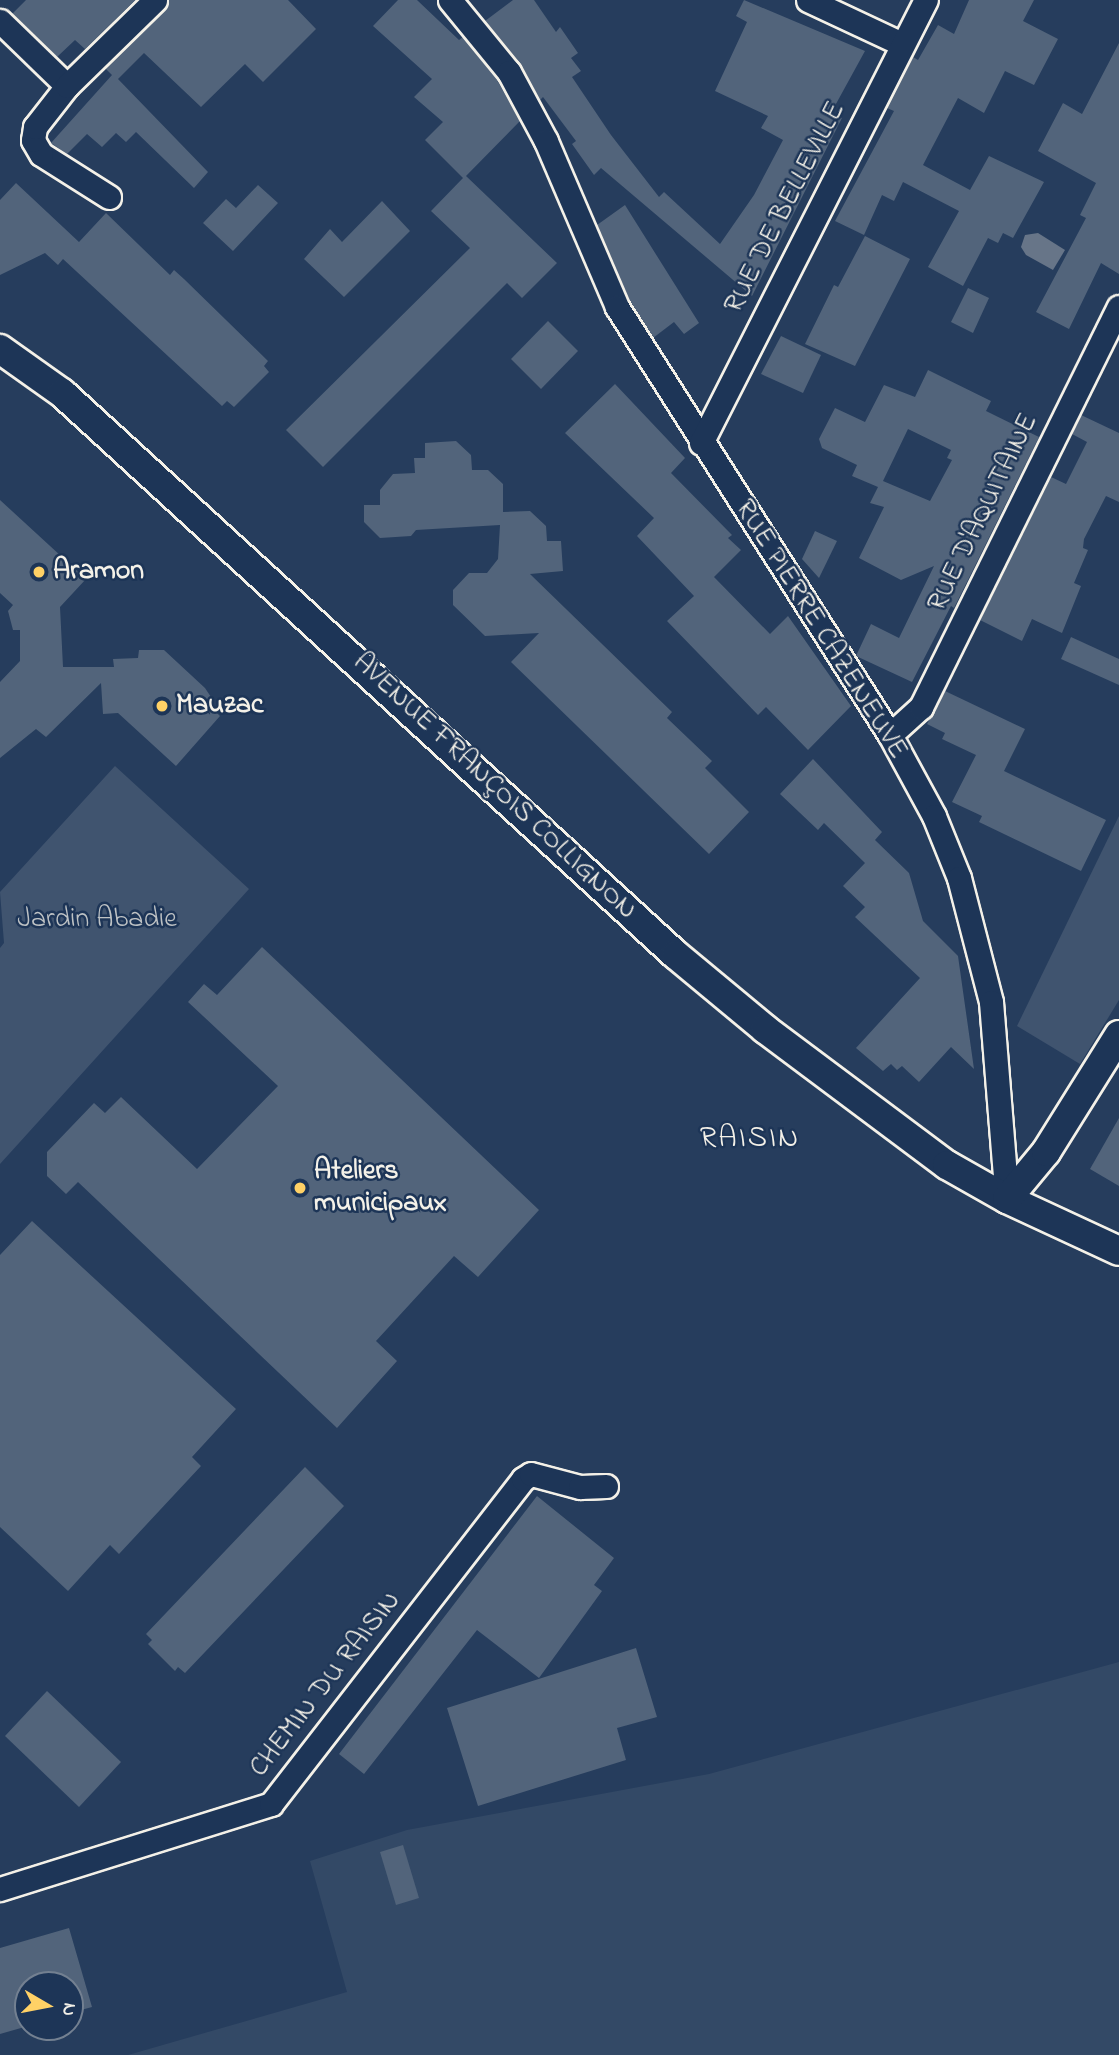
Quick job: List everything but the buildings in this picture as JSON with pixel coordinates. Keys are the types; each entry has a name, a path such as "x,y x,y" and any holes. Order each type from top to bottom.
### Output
{"street":[{"path":"108,197 41,154 33,140 35,127 67,86 155,0"},
{"path":"808,0 902,44"},
{"name":"RUE DE BELLEVILLE","path":"701,443 926,0"},
{"name":"RUE PIERRE CAZENEUVE","path":"463,5 509,72 546,141 617,307 701,443 890,735 934,816 959,878 981,953 996,1044 1007,1199"},
{"path":"0,21 67,86"},
{"name":"RUE D'AQUITAINE","path":"890,735 921,707 1119,307"},
{"name":"AVENUE FRANÇOIS COLLIGNON","path":"0,349 47,381 153,474 676,955 765,1029 930,1153 1007,1199"},
{"path":"1119,1035 1046,1152 1007,1199 1119,1251"},
{"name":"CHEMIN DU RAISIN","path":"0,1889 271,1804 523,1479 531,1474 580,1487 606,1486"}],"shaded area":[{"path":"1038,233 1065,250 1053,270 1026,255 1021,247 1025,235"},
{"path":"1119,1662 1119,2055 128,2055 347,1992 310,1861 407,1830 709,1774"}],"green space":[{"name":"Jardin Abadie","path":"115,766 249,889 0,1164 0,948 4,943 0,892"},
{"path":"1119,816 1119,1000 1080,1064 1017,1026"}],"place":[{"name":"Aramon","path":"39,572"},
{"name":"Mauzac","path":"162,706"},
{"name":"Ateliers municipaux","path":"300,1188"}],"district":[{"name":"RAISIN","path":"750,1139"}]}
